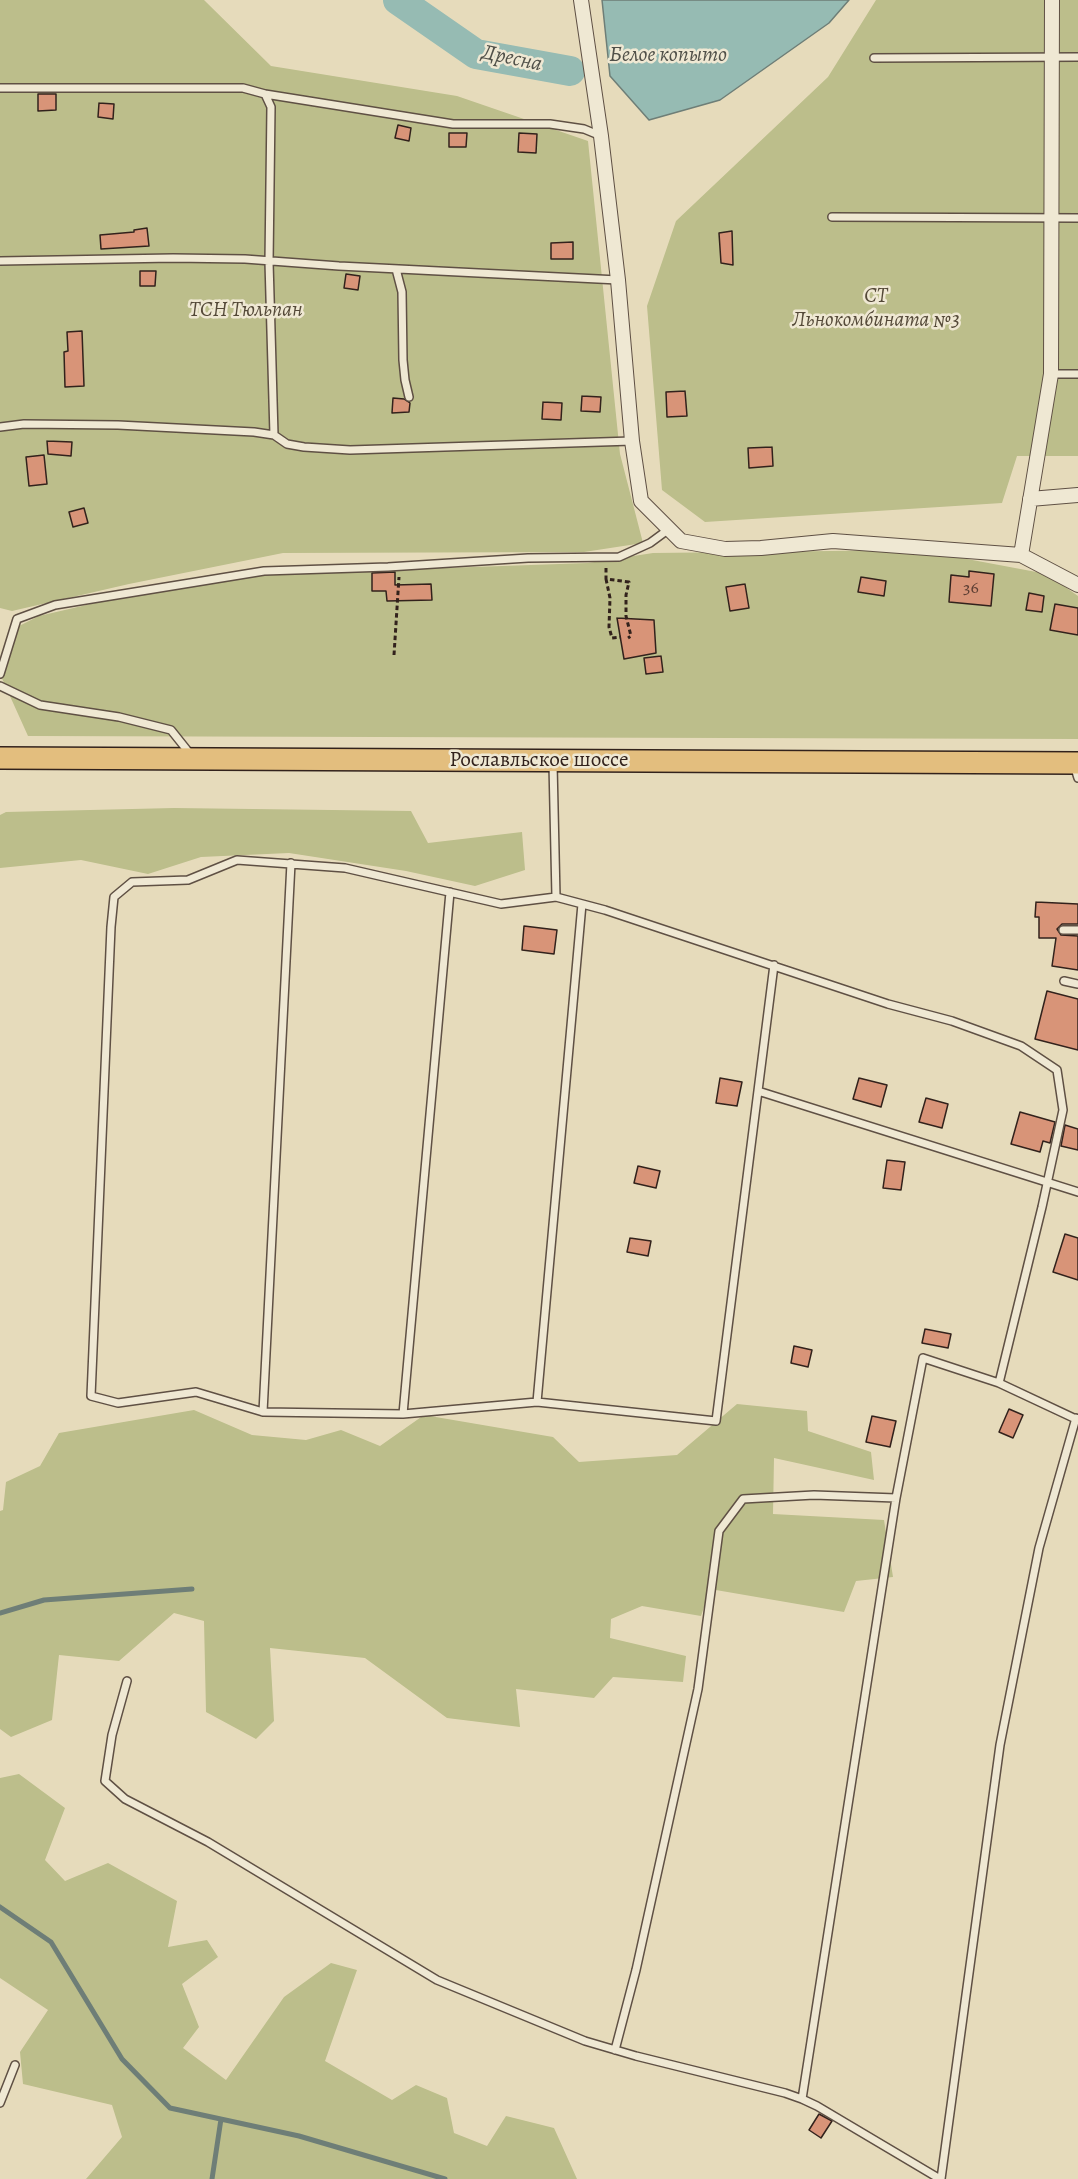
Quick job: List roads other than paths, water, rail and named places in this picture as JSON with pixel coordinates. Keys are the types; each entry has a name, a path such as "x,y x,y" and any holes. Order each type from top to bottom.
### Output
{"main road":[{"name":"Рославльское шоссе","path":"0,758 553,761 1076,768"}],"street":[{"path":"580,0 601,136 618,280 632,441 641,501 681,541 724,549 833,541 1021,555 1078,585"},
{"path":"1021,555 1051,374 1053,0"},
{"path":"1030,499 1078,495"}],"lane":[{"path":"874,58 1078,57"},
{"path":"0,88 243,88 265,94 453,124 550,124 584,129 601,136"},
{"path":"265,94 271,107 269,262 274,435"},
{"path":"832,217 1078,218"},
{"path":"0,261 245,259 618,280"},
{"path":"396,269 402,292 403,360 409,397"},
{"path":"1051,374 1078,374"},
{"path":"0,427 24,424 118,425 242,432 274,435 287,444 304,447 350,450 632,441"},
{"path":"0,674 17,619 54,605 264,571 528,558 619,557 650,543 669,529"},
{"path":"0,686 40,705 119,717 171,730 194,759"},
{"path":"553,761 556,897"},
{"path":"774,965 716,1421 537,1402 403,1414 263,1412 196,1392 118,1403 91,1396 114,897 132,882 188,880 237,860 345,868 501,904 556,897 774,965 888,1004 952,1021 1021,1046 1057,1070 1063,1110 999,1383"},
{"path":"263,1412 291,863"},
{"path":"403,1414 450,892"},
{"path":"537,1402 582,904"},
{"path":"1063,930 1078,930"},
{"path":"1064,981 1078,984"},
{"path":"758,1090 1078,1192"},
{"path":"127,1681 112,1735 105,1781 125,1798 208,1842 437,1980 585,2041 802,2099 940,2179 1000,1744 1039,1548 1077,1419 999,1383 923,1358 896,1498 802,2099"},
{"path":"615,2050 636,1970 698,1689 719,1531 743,1499 814,1495 896,1498"},
{"path":"0,2103 15,2065"}],"water":[{"name":"Белое копыто","path":"602,0 849,0 829,23 720,100 649,120 610,76"}],"waterway":[{"name":"Дресна","path":"398,0 476,54 570,71"},
{"path":"0,1613 44,1600 192,1589"},
{"path":"0,1907 51,1942 122,2059 170,2108 299,2136 445,2179"},
{"path":"212,2179 221,2119"}],"park label":[{"name":"СТ Льнокомбината №3","path":"876,309"},
{"name":"ТСН Тюльпан","path":"246,311"}]}
